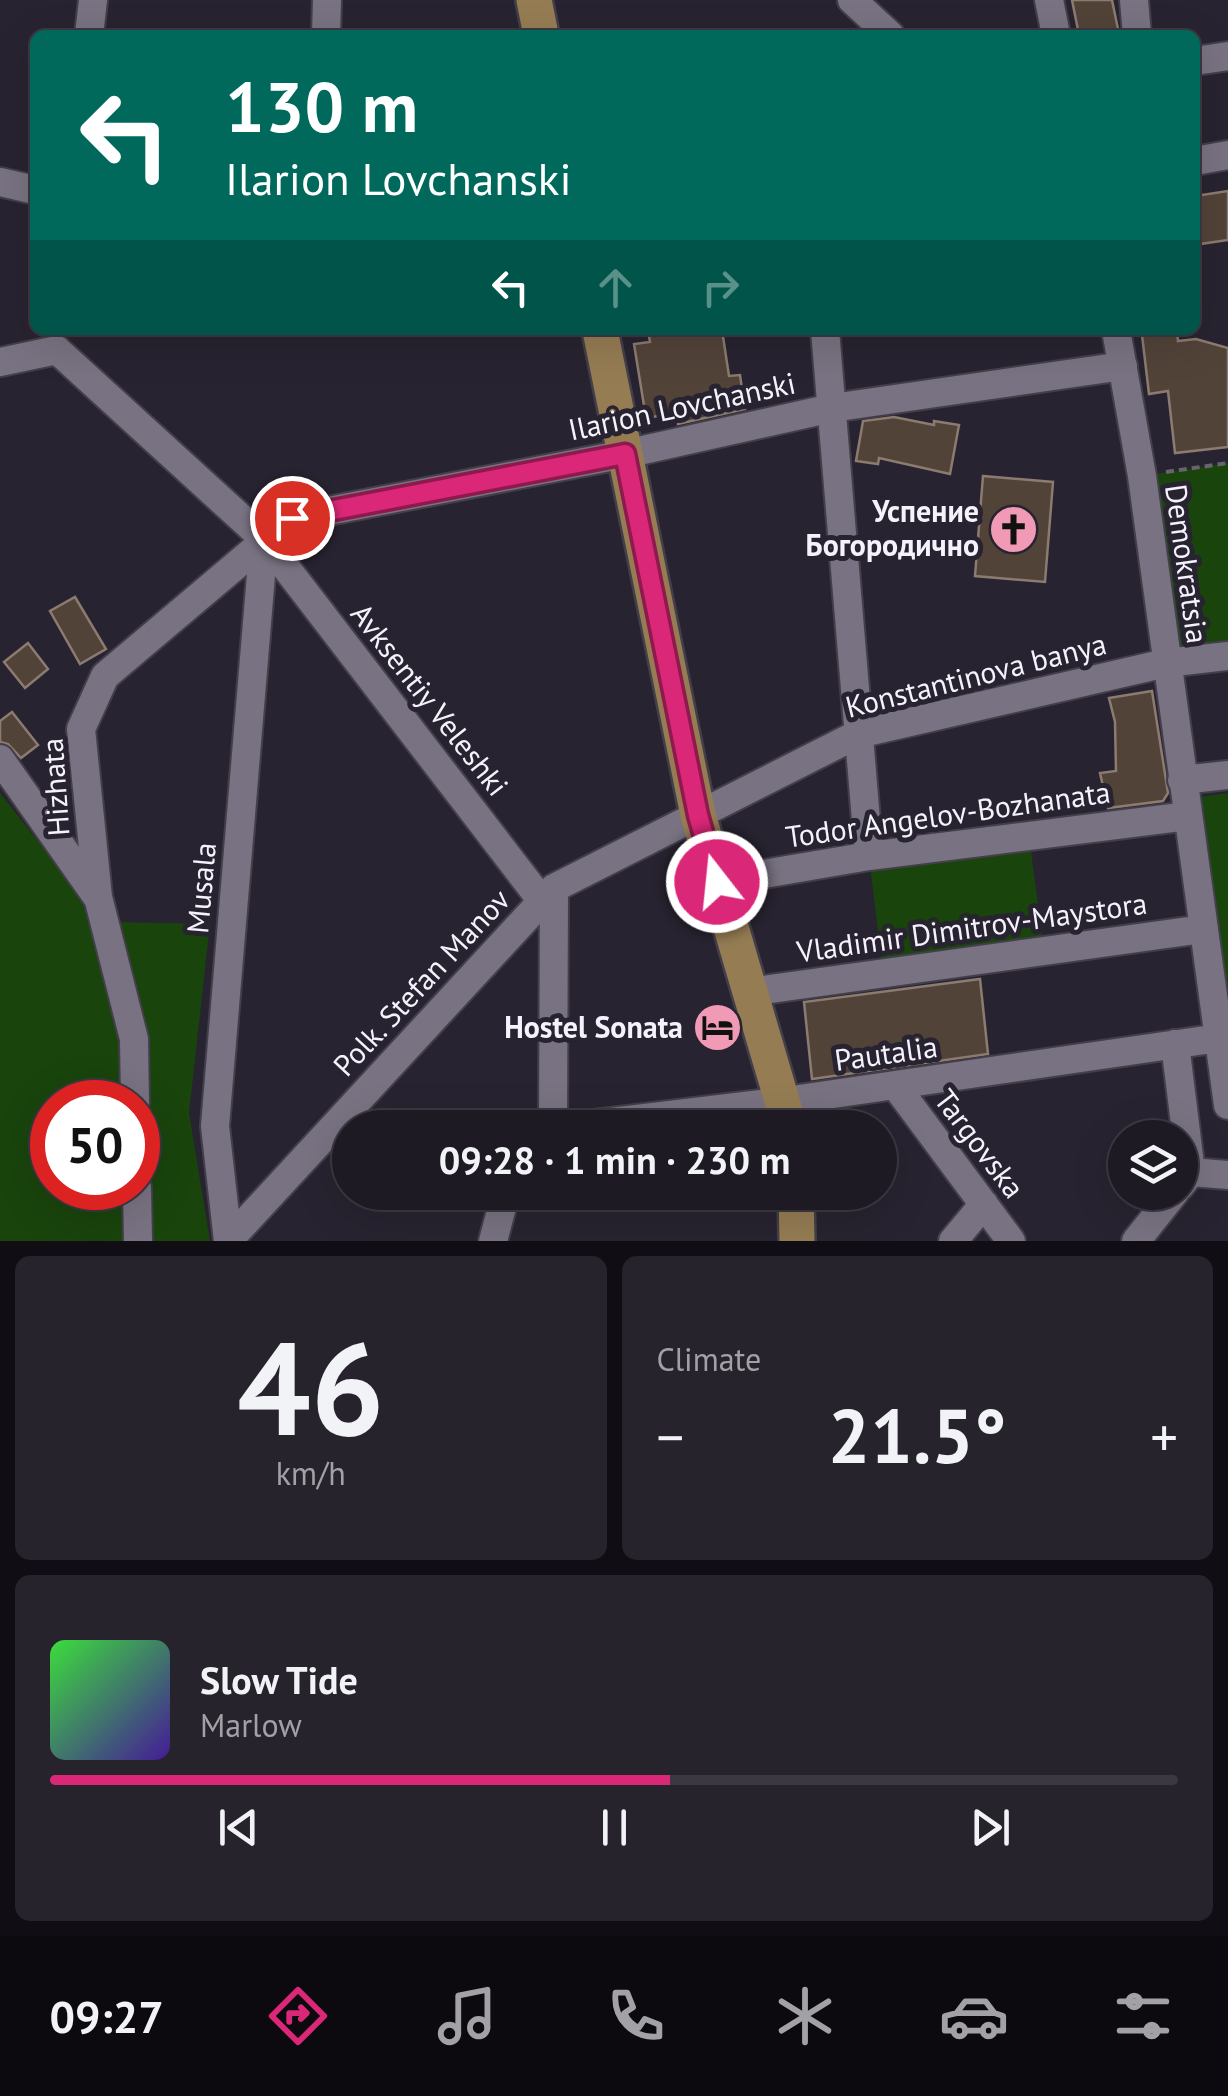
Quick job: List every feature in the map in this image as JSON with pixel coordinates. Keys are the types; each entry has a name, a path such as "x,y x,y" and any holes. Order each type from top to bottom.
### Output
{"main road":[{"path":"534,0 541,30"},
{"path":"601,335 698,815 787,1110"},
{"path":"796,1210 797,1241"}],"street":[{"path":"89,30 92,0"},
{"path":"326,0 326,30"},
{"path":"852,0 885,30"},
{"path":"1049,0 1055,30"},
{"path":"1134,0 1137,30"},
{"path":"1200,60 1228,56"},
{"path":"1200,160 1228,155"},
{"path":"0,182 30,189"},
{"path":"826,335 869,856"},
{"name":"Demokratsia","path":"1117,335 1142,476 1228,1105"},
{"path":"0,362 58,340"},
{"name":"Avksentiy Veleshki","path":"58,340 264,540 548,895"},
{"name":"Ilarion Lovchanski","path":"264,540 292,518 625,454 832,408 1122,366"},
{"name":"Hizhata","path":"135,1080 134,1039 98,897 81,729 105,676 264,540"},
{"name":"Musala","path":"228,1241 215,1126 264,540"},
{"name":"Konstantinova banya","path":"698,815 858,734 1166,663 1228,656"},
{"path":"0,759 98,897"},
{"path":"1182,780 1228,775"},
{"name":"Polk. Stefan Manov","path":"228,1241 548,895 698,815"},
{"name":"Todor Angelov-Bozhanata","path":"717,882 869,856 1188,816"},
{"path":"548,895 554,1110"},
{"name":"Vladimir Dimitrov-Maystora","path":"749,992 1204,929"},
{"name":"Pautalia","path":"803,1110 895,1085 1218,1038"},
{"path":"1175,1044 1179,1120"},
{"name":"Targovska","path":"895,1085 1011,1241"},
{"path":"1198,1181 1228,1175"},
{"path":"953,1241 984,1204"},
{"path":"137,1210 138,1241"},
{"path":"493,1241 501,1210"},
{"path":"1136,1241 1161,1210"}],"path":[{"path":"1142,476 1228,463"}],"green space":[{"path":"1228,463 1228,656 1166,663 1142,476"},
{"path":"0,793 37,840 116,922 210,924 189,1113 210,1241 0,1241"},
{"path":"1228,793 1228,1028 1199,797"},
{"path":"1029,836 1044,951 883,973 869,856"}],"building":[{"path":"1072,0 1112,0 1118,29 1078,30"},
{"path":"1228,191 1228,240 1200,244 1200,195"},
{"path":"649,335 723,335 729,376 740,375 745,409 678,424 677,413 646,418 634,344 650,342"},
{"path":"1142,335 1177,335 1178,341 1196,339 1228,348 1228,447 1175,453 1168,391 1149,394"},
{"path":"894,417 934,425 934,421 959,425 950,474 879,458 878,464 856,461 863,421"},
{"name":"Успение Богородично","path":"983,476 1053,482 1045,582 975,576"},
{"path":"75,597 106,649 80,664 50,611"},
{"path":"28,643 48,669 25,688 4,662"},
{"path":"1152,691 1168,793 1163,801 1108,808 1100,773 1116,771 1115,722 1109,698"},
{"path":"12,712 38,745 21,758 8,744 0,742 0,721"},
{"path":"980,979 988,1054 812,1079 804,1002"}],"place":[{"name":"Успение Богородично","path":"1014,529"},
{"name":"Hostel Sonata","path":"718,1028"}],"route":[{"path":"292,518 625,454 698,815 717,882"}]}
